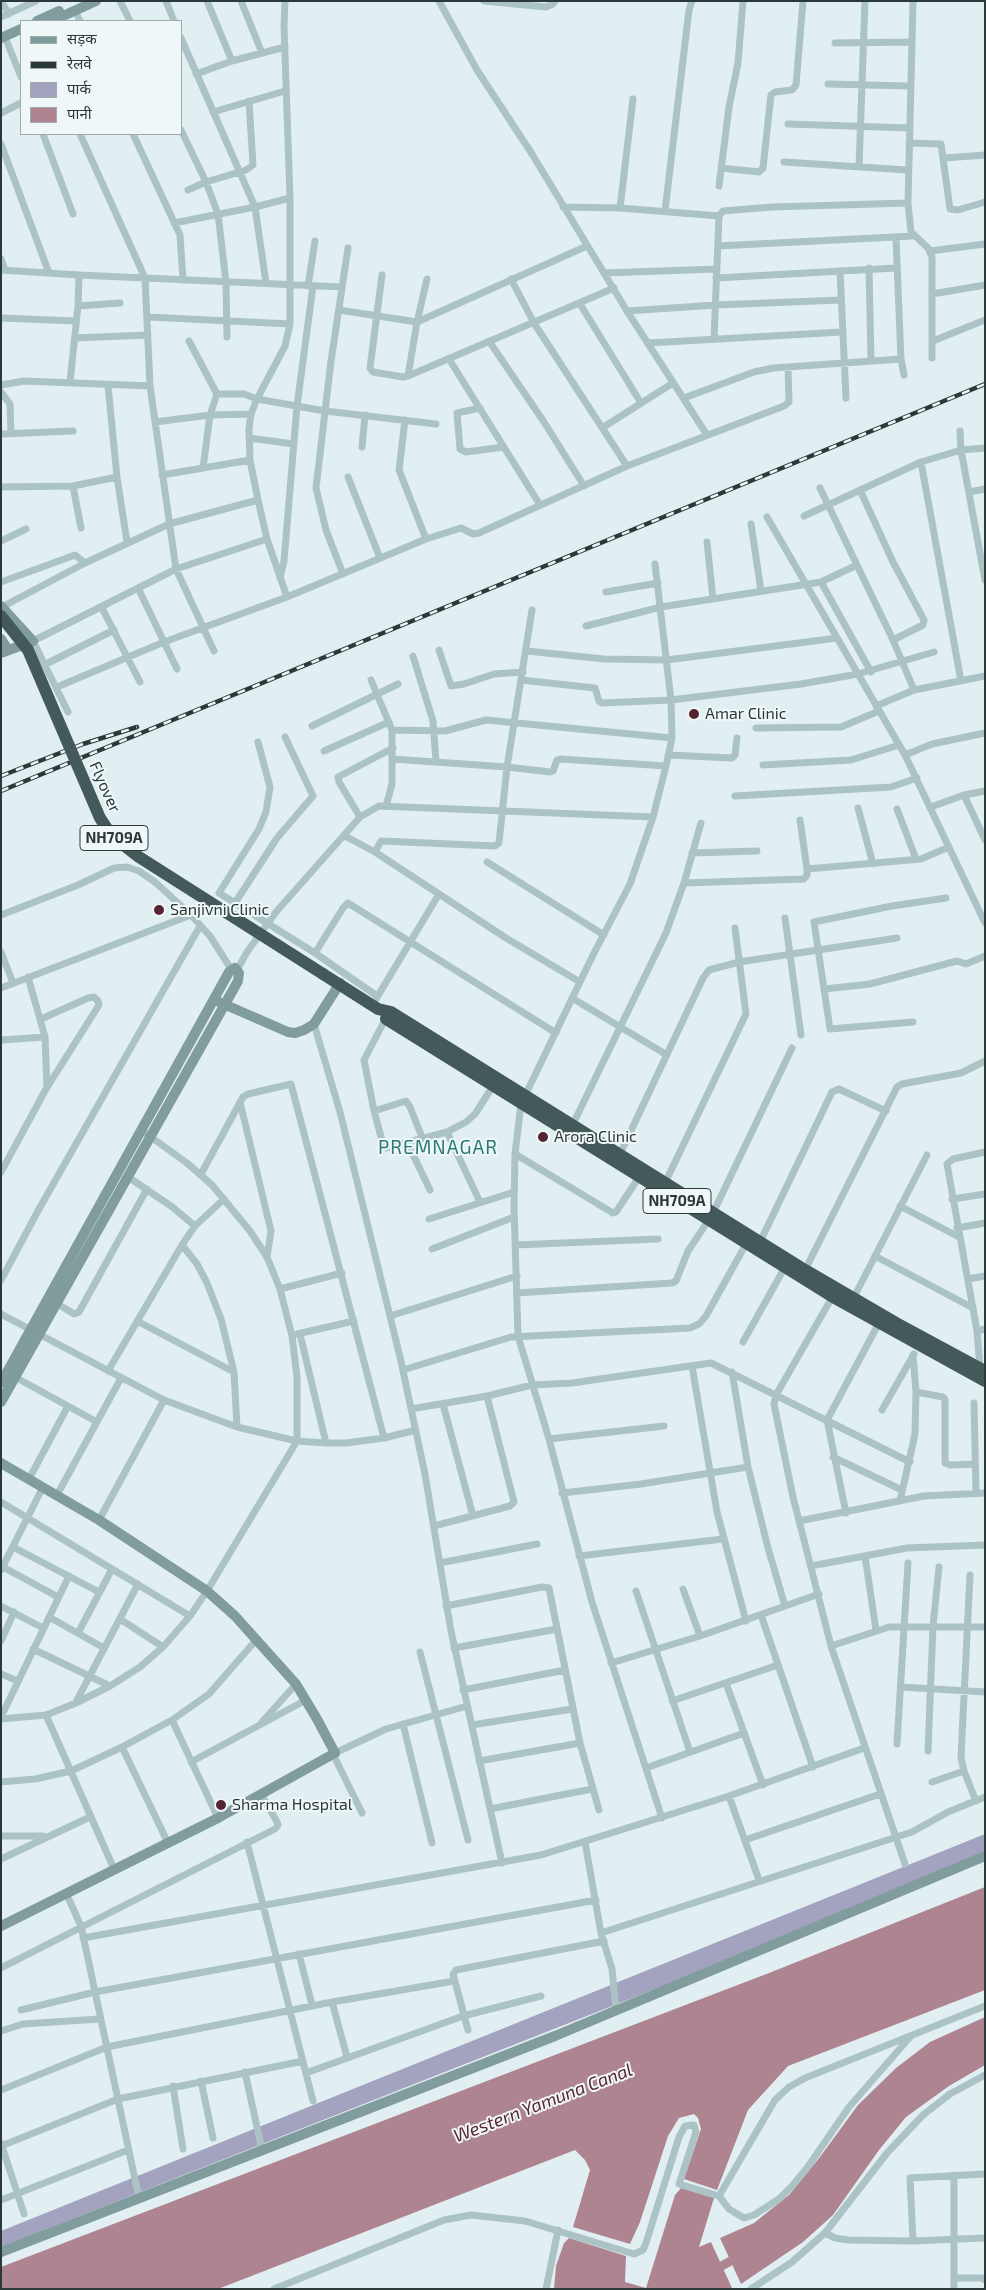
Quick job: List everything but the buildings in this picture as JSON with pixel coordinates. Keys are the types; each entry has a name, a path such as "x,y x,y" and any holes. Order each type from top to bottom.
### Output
{"highway":[{"name":"Flyover","path":"2,610 28,650 100,818 112,836 140,857 340,983"},
{"name":"NH709A","path":"340,983 639,1176 710,1217 760,1242 805,1270 916,1350 985,1381"},
{"name":"NH709A","path":"381,1008 493,1086 572,1126 665,1183 746,1244 835,1293 853,1298 983,1369"}],"street":[{"path":"1,1 5,16 36,1"},
{"path":"40,20 96,1"},
{"path":"120,1 130,20"},
{"path":"166,1 174,20"},
{"path":"207,1 232,61"},
{"path":"241,1 262,52"},
{"path":"285,1 285,91 290,198 290,324 285,346 251,414 249,438 250,460 267,539 287,597"},
{"path":"439,1 477,70 614,288 626,311 707,435"},
{"path":"484,1 521,3 546,7 555,1"},
{"path":"665,211 689,10 692,1"},
{"path":"719,186 730,100 739,56 743,1"},
{"path":"721,168 759,172 763,168 771,95 775,92 792,90 796,85 803,1"},
{"path":"859,167 864,1"},
{"path":"912,1 910,128 907,170 908,203 910,227 913,236 930,251 932,358"},
{"path":"54,20 77,6"},
{"path":"77,6 80,20"},
{"path":"3,42 20,29"},
{"path":"3,42 20,36"},
{"path":"182,40 254,207 266,283"},
{"path":"3,42 20,75"},
{"path":"835,43 911,42"},
{"path":"196,74 232,61 285,47"},
{"path":"828,84 910,86"},
{"path":"213,112 285,91"},
{"path":"620,208 633,99"},
{"path":"188,190 251,167 254,162 249,101"},
{"path":"1,113 20,104"},
{"path":"788,124 910,128"},
{"path":"182,132 206,182 218,214 226,282 227,337"},
{"path":"43,135 73,214"},
{"path":"80,135 145,278 149,317 150,386 176,569 214,651"},
{"path":"133,135 181,239 183,280"},
{"path":"909,143 940,143 943,147 950,209 958,210 985,202"},
{"path":"1,144 49,273"},
{"path":"944,158 985,155"},
{"path":"784,162 907,170"},
{"path":"174,223 290,198"},
{"path":"714,339 719,216 725,210 908,203"},
{"path":"563,207 620,208 719,216"},
{"path":"718,246 913,236"},
{"path":"896,238 901,359 904,375"},
{"path":"280,578 284,562 297,406 315,241"},
{"path":"930,251 985,244"},
{"path":"339,310 376,314 417,322 587,246"},
{"path":"343,574 326,530 317,497 317,471 348,248"},
{"path":"1,259 3,270 78,276 342,287"},
{"path":"869,268 871,361"},
{"path":"716,278 896,268"},
{"path":"604,273 717,269"},
{"path":"840,271 846,398"},
{"path":"382,275 371,370 408,376 614,288"},
{"path":"70,382 78,306 78,276"},
{"path":"511,279 534,322 627,466"},
{"path":"408,376 417,322 427,280"},
{"path":"932,294 985,285"},
{"path":"626,311 840,300"},
{"path":"78,306 120,303"},
{"path":"580,304 641,403"},
{"path":"149,317 226,319 290,324"},
{"path":"1,318 76,321"},
{"path":"933,341 985,320"},
{"path":"648,343 842,332"},
{"path":"75,338 148,335"},
{"path":"189,341 217,394 210,415 203,468"},
{"path":"489,341 544,422 584,486"},
{"path":"449,359 540,505"},
{"path":"684,398 754,372 843,362 901,359"},
{"path":"57,687 202,627 287,597 426,539 459,528 473,534 479,533 627,466 787,404 789,402 788,367"},
{"path":"1,385 24,382 70,382 108,386 150,386"},
{"path":"602,428 673,383"},
{"path":"108,386 117,477 127,542"},
{"path":"1,392 10,404 11,433"},
{"path":"217,394 244,394 257,399 325,411 436,424"},
{"path":"480,408 457,413 460,449 466,452 504,447"},
{"path":"155,422 210,415 251,414"},
{"path":"362,447 365,415"},
{"path":"405,420 399,470 426,539"},
{"path":"1,434 73,431"},
{"path":"960,431 968,492 985,580"},
{"path":"249,438 294,444"},
{"path":"804,516 921,462 961,450 985,448"},
{"path":"162,475 250,460"},
{"path":"921,462 960,681"},
{"path":"1,487 74,486 117,477"},
{"path":"348,477 380,558"},
{"path":"74,486 81,528"},
{"path":"820,488 893,640 914,690"},
{"path":"968,492 985,489"},
{"path":"860,490 893,562 924,620 923,625 893,640"},
{"path":"68,712 33,641 2,610 85,563 127,542 169,524 258,500"},
{"path":"767,517 905,755 985,923"},
{"path":"751,524 761,591"},
{"path":"1,541 26,529"},
{"path":"1,639 5,651 33,641 102,608 176,569 267,539"},
{"path":"707,542 713,599"},
{"path":"1,582 72,556 77,556 85,563"},
{"path":"655,564 671,700 672,738 666,766 653,817 630,884 523,1100 515,1154 514,1217 518,1336 549,1439 579,1556 611,1663 662,1818"},
{"path":"586,626 661,607 821,582 857,565"},
{"path":"821,582 871,672"},
{"path":"606,592 658,584"},
{"path":"138,588 177,669"},
{"path":"102,608 140,682"},
{"path":"375,852 381,841 496,845 499,843 507,766 532,610"},
{"path":"46,664 114,630"},
{"path":"527,650 604,659 667,660 836,638"},
{"path":"439,650 451,686 458,686 494,674 523,672"},
{"path":"521,680 595,688 599,701 602,703 671,700 801,684 871,672 934,652"},
{"path":"413,656 436,732 436,761"},
{"path":"756,728 841,727 914,690 985,676"},
{"path":"371,680 392,730 392,784 386,806"},
{"path":"312,726 398,684"},
{"path":"392,730 436,732 453,730 486,720 672,738"},
{"path":"324,752 389,722"},
{"path":"905,755 932,744 985,733"},
{"path":"235,903 277,838 313,798 312,790 285,737"},
{"path":"668,755 731,758 735,755 737,738"},
{"path":"258,742 269,778 269,795 264,819 219,891 220,895 315,953 381,1008"},
{"path":"763,765 851,760 899,744"},
{"path":"360,817 339,782 338,777 393,748"},
{"path":"392,759 507,766 550,772 553,771 556,760 560,759 666,766"},
{"path":"736,796 891,787 917,778"},
{"path":"931,807 964,795 985,791"},
{"path":"964,795 985,840"},
{"path":"1,1402 15,1377 35,1332 219,1002 234,970 266,923 360,817 376,808 386,806 653,817"},
{"path":"858,808 872,864"},
{"path":"897,809 916,859"},
{"path":"684,883 801,880 807,875 807,869 800,820"},
{"path":"572,1126 666,933 684,883 701,823"},
{"path":"345,836 375,852 506,938 580,982"},
{"path":"807,869 916,859 932,856 949,847"},
{"path":"692,853 757,850"},
{"path":"487,862 604,935"},
{"path":"1,915 121,866 139,871 191,915 210,936 234,970"},
{"path":"439,894 410,943 381,1008 364,1060 374,1111 385,1147 391,1148 422,1137 447,1132 466,1122 475,1114 493,1086"},
{"path":"913,1022 832,1031 829,1027 814,923 816,920 946,898"},
{"path":"315,953 342,908 348,903 556,1033"},
{"path":"1,988 191,915"},
{"path":"786,918 789,955 801,1035"},
{"path":"1,1280 39,1208 200,926"},
{"path":"665,1183 745,1018 746,1011 734,928"},
{"path":"620,1154 706,973 713,968 739,962 897,938"},
{"path":"1,952 13,983"},
{"path":"825,989 870,984 957,961 968,964 985,956"},
{"path":"28,977 45,1037 48,1087"},
{"path":"219,1002 288,1032 304,1030 314,1024 340,983"},
{"path":"1,1171 48,1087 99,1005 98,1001 94,997 88,998 41,1019"},
{"path":"572,998 667,1055"},
{"path":"314,1024 340,1112 403,1370 434,1526 454,1648 502,1863"},
{"path":"1,1040 45,1037"},
{"path":"517,1293 672,1283 676,1281 688,1251 710,1217 792,1048"},
{"path":"805,1270 899,1085 961,1073 985,1062"},
{"path":"201,1174 240,1102 248,1094 288,1083 292,1085 384,1438"},
{"path":"760,1242 832,1092 839,1089 886,1111"},
{"path":"374,1111 406,1101 410,1106 422,1137"},
{"path":"240,1102 271,1231 267,1257"},
{"path":"447,1132 480,1202"},
{"path":"69,1576 1,1718 46,1715 76,1703 110,1686 140,1666 163,1647 190,1616 207,1591 297,1441 297,1377 292,1336 280,1289 267,1257 250,1230 201,1174 146,1133"},
{"path":"1,1383 56,1303 128,1177 146,1133"},
{"path":"407,1142 430,1190"},
{"path":"983,1369 981,1330 973,1308 957,1228 948,1162 985,1152"},
{"path":"515,1154 613,1214 639,1176"},
{"path":"853,1298 927,1155"},
{"path":"128,1177 147,1189 195,1226"},
{"path":"56,1303 74,1314 79,1312 147,1189"},
{"path":"429,1219 514,1192"},
{"path":"952,1199 985,1194"},
{"path":"108,1371 182,1245 195,1226 224,1199"},
{"path":"900,1206 959,1236"},
{"path":"432,1250 514,1217"},
{"path":"957,1228 985,1223"},
{"path":"515,1245 658,1239"},
{"path":"403,1370 504,1338 690,1328 699,1324 706,1316 746,1244"},
{"path":"182,1245 197,1264 215,1299 234,1372 237,1427"},
{"path":"876,1256 973,1308"},
{"path":"743,1342 785,1267"},
{"path":"280,1289 342,1273"},
{"path":"390,1316 517,1276"},
{"path":"968,1279 985,1276"},
{"path":"835,1293 776,1395 775,1410 799,1521 831,1646 904,1864"},
{"path":"1,1314 164,1400 237,1427 297,1441 326,1443 384,1438 416,1430"},
{"path":"137,1321 234,1372"},
{"path":"292,1336 354,1321"},
{"path":"846,1513 827,1420 879,1323"},
{"path":"300,1334 326,1443"},
{"path":"900,1501 915,1434 916,1350"},
{"path":"882,1410 916,1350"},
{"path":"411,1409 487,1396 532,1385 572,1382 711,1363 910,1462"},
{"path":"692,1366 723,1540 746,1620"},
{"path":"732,1372 748,1467 784,1606"},
{"path":"15,1377 97,1422"},
{"path":"57,1495 121,1378"},
{"path":"916,1392 943,1397 945,1400 945,1464 975,1464"},
{"path":"434,1526 510,1506 514,1502 487,1396"},
{"path":"98,1520 164,1400"},
{"path":"974,1403 976,1494"},
{"path":"443,1404 473,1516"},
{"path":"29,1480 68,1406"},
{"path":"549,1439 664,1426"},
{"path":"834,1457 902,1490"},
{"path":"1,1463 98,1520 207,1591 235,1616 257,1638 296,1684 334,1754 362,1813"},
{"path":"562,1493 710,1474 748,1467"},
{"path":"43,1487 2,1569 58,1597"},
{"path":"799,1521 924,1496 985,1493"},
{"path":"1,1502 190,1616"},
{"path":"579,1556 723,1540"},
{"path":"440,1563 537,1544"},
{"path":"811,1566 907,1548 985,1545"},
{"path":"13,1547 99,1592"},
{"path":"864,1556 876,1630"},
{"path":"897,1744 908,1563"},
{"path":"928,1751 930,1689 939,1567"},
{"path":"78,1634 112,1569"},
{"path":"970,1575 961,1757 964,1771 976,1801"},
{"path":"76,1703 138,1584"},
{"path":"446,1606 547,1586 550,1592 572,1709 599,1810"},
{"path":"683,1589 700,1636"},
{"path":"636,1591 690,1752"},
{"path":"611,1663 656,1651 819,1594"},
{"path":"1,1606 43,1628"},
{"path":"1,1641 14,1612"},
{"path":"761,1615 813,1767"},
{"path":"49,1617 104,1648"},
{"path":"120,1619 163,1647"},
{"path":"831,1646 876,1630 904,1626 985,1627"},
{"path":"454,1648 557,1628"},
{"path":"1,1782 35,1779 70,1771 122,1747 172,1720 209,1694 257,1638"},
{"path":"33,1649 110,1686"},
{"path":"420,1652 438,1714 468,1840"},
{"path":"672,1702 778,1665"},
{"path":"463,1690 565,1670"},
{"path":"1,1674 18,1681"},
{"path":"726,1683 763,1785"},
{"path":"258,1726 296,1684"},
{"path":"901,1688 985,1692"},
{"path":"191,1762 306,1700"},
{"path":"1,1926 218,1818 334,1754 386,1729 468,1706"},
{"path":"472,1725 572,1709"},
{"path":"46,1715 114,1869"},
{"path":"172,1720 218,1818"},
{"path":"403,1724 432,1843"},
{"path":"646,1768 744,1733"},
{"path":"479,1761 580,1743"},
{"path":"122,1747 168,1843"},
{"path":"83,1938 502,1863 585,1842 662,1818 763,1785 864,1748"},
{"path":"932,1782 964,1771"},
{"path":"490,1809 592,1789"},
{"path":"1,1968 278,1826 261,1794"},
{"path":"745,1840 880,1794"},
{"path":"729,1796 759,1880"},
{"path":"602,1933 921,1828 948,1812 985,1797"},
{"path":"1,1859 46,1836 90,1817"},
{"path":"1,1836 46,1836"},
{"path":"247,1842 275,1958 313,2101"},
{"path":"585,1842 602,1933 612,1969 616,2010"},
{"path":"1,2252 616,2010 985,1856"},
{"path":"66,1892 82,1926 139,2198"},
{"path":"21,2010 95,1992 596,1900"},
{"path":"468,2030 454,1981 453,1974 456,1970 604,1942"},
{"path":"299,1954 312,2006"},
{"path":"1,2090 107,2047 289,2010 454,1981"},
{"path":"306,2073 463,2016 542,1996"},
{"path":"332,2002 347,2057"},
{"path":"718,2196 775,2100 789,2087 805,2078 985,2006"},
{"path":"1,2032 23,2024 100,2019"},
{"path":"274,2289 456,2216 471,2215 509,2218 558,2230 630,2254 643,2250 682,2129 694,2124 696,2132 679,2182 680,2185 718,2196 729,2210 744,2218 754,2216 779,2198 802,2174 849,2107 912,2035"},
{"path":"24,2214 2,2145 118,2099 173,2086 303,2061"},
{"path":"245,2072 262,2150"},
{"path":"752,2289 792,2262 825,2233 887,2153 923,2115 950,2094 985,2075"},
{"path":"201,2081 213,2138"},
{"path":"173,2086 183,2149"},
{"path":"1,2200 128,2150"},
{"path":"913,2241 909,2180 985,2174"},
{"path":"954,2175 954,2289"},
{"path":"546,2289 558,2230"},
{"path":"825,2233 835,2238 849,2240 953,2241 985,2238"},
{"path":"954,2278 982,2278 985,2280"}],"green space":[{"path":"985,1834 985,1859 1,2247 1,2231"}],"water":[{"name":"Western Yamuna Canal","path":"985,1887 985,1990 788,2066 748,2110 717,2190 684,2179 701,2129 698,2118 694,2114 679,2118 668,2136 640,2222 630,2244 573,2227 590,2170 585,2160 575,2150 218,2289 1,2289 1,2267 769,1973"},
{"path":"985,2017 985,2065 949,2086 906,2117 879,2150 833,2215 803,2242 741,2284 720,2238 754,2223 789,2195 858,2105 896,2068 930,2042"},
{"path":"681,2188 714,2198 699,2247 711,2242 732,2288 554,2289 556,2266 564,2243 569,2238 626,2256 625,2282 646,2288 675,2195"}],"waterway":[{"path":"714,2270 740,2256"}],"railway":[{"path":"1,791 985,384"},
{"path":"1,776 83,744 137,727"}],"place":[{"name":"Amar Clinic","path":"694,714"},
{"name":"Sanjivni Clinic","path":"159,910"},
{"name":"Arora Clinic","path":"543,1137"},
{"name":"Sharma Hospital","path":"221,1805"}],"district":[{"name":"PREMNAGAR","path":"438,1148"}]}
